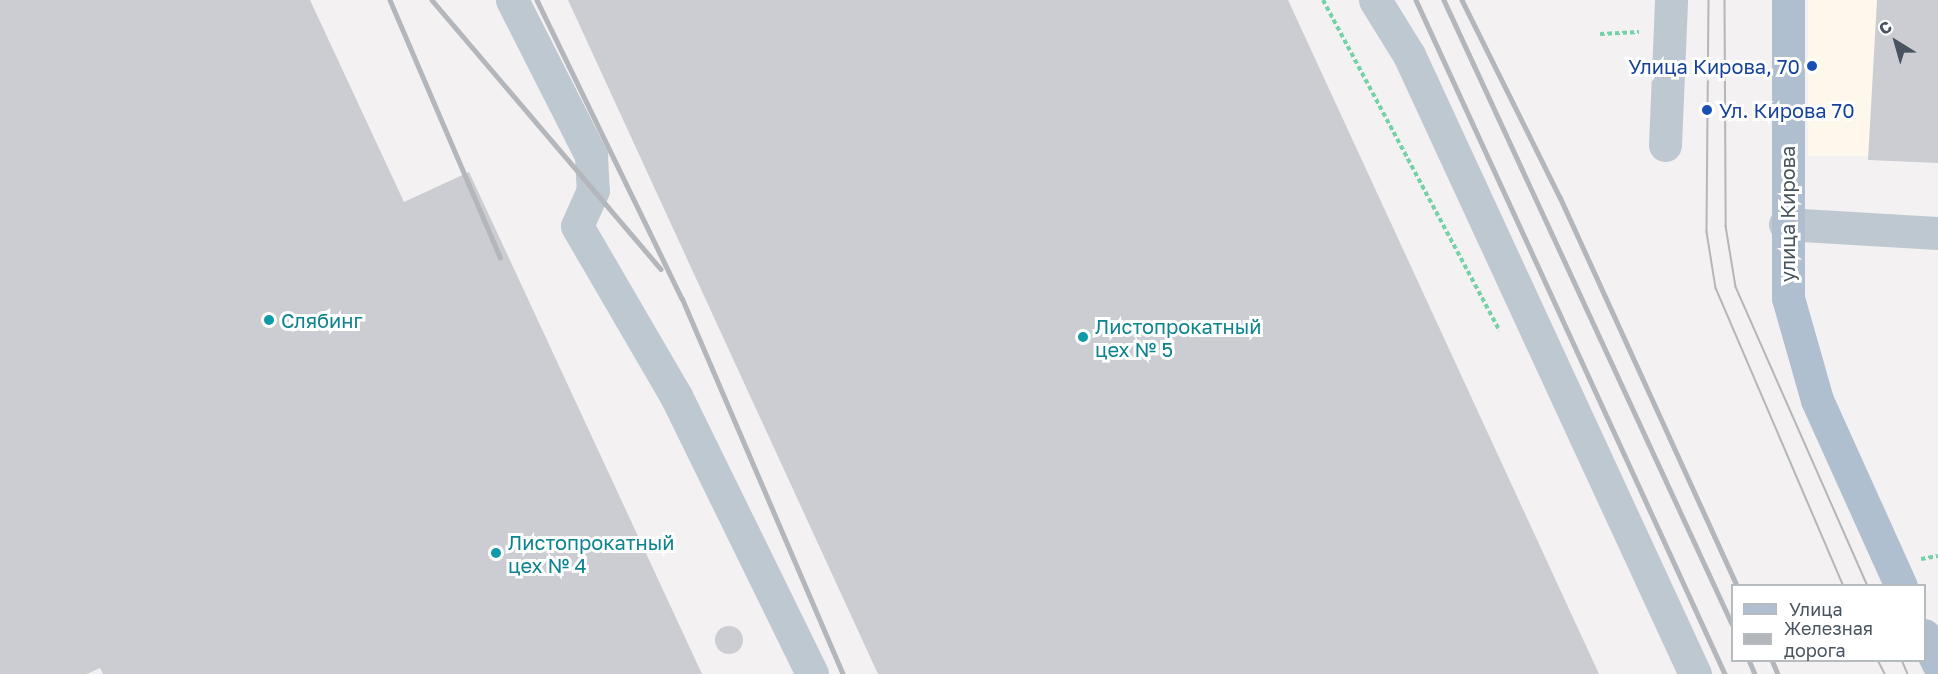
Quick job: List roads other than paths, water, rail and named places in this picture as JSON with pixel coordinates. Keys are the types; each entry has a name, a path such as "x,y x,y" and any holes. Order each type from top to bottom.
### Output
{"main road":[{"name":"улица Кирова","path":"1788,0 1784,263 1797,342 1816,400 1909,572"},
{"path":"1926,639 1938,664"}],"lane":[{"path":"512,0 591,156 593,190 577,226 676,396 813,674"},
{"path":"1375,0 1409,55 1695,674"},
{"path":"1665,145 1671,0"},
{"path":"1785,224 1938,233"}],"tram line":[{"path":"1709,0 1707,232 1716,288 1843,584"},
{"path":"1725,0 1726,226 1736,287 1867,584"},
{"path":"1879,662 1885,674"},
{"path":"1903,662 1908,674"}],"railway":[{"path":"390,0 500,257"},
{"path":"432,0 661,269"},
{"path":"537,0 682,298 843,674"},
{"path":"1416,0 1725,674"},
{"path":"1444,0 1731,622"},
{"path":"1462,0 1560,197 1736,584"},
{"path":"1750,662 1755,674"},
{"path":"1773,662 1778,674"}],"place":[{"name":"Улица Кирова, 70","path":"1812,66"},
{"name":"Ул. Кирова 70","path":"1707,110"},
{"name":"Слябинг","path":"269,320"},
{"name":"Листопрокатный цех № 5","path":"1083,337"},
{"name":"Листопрокатный цех № 4","path":"496,553"}]}
